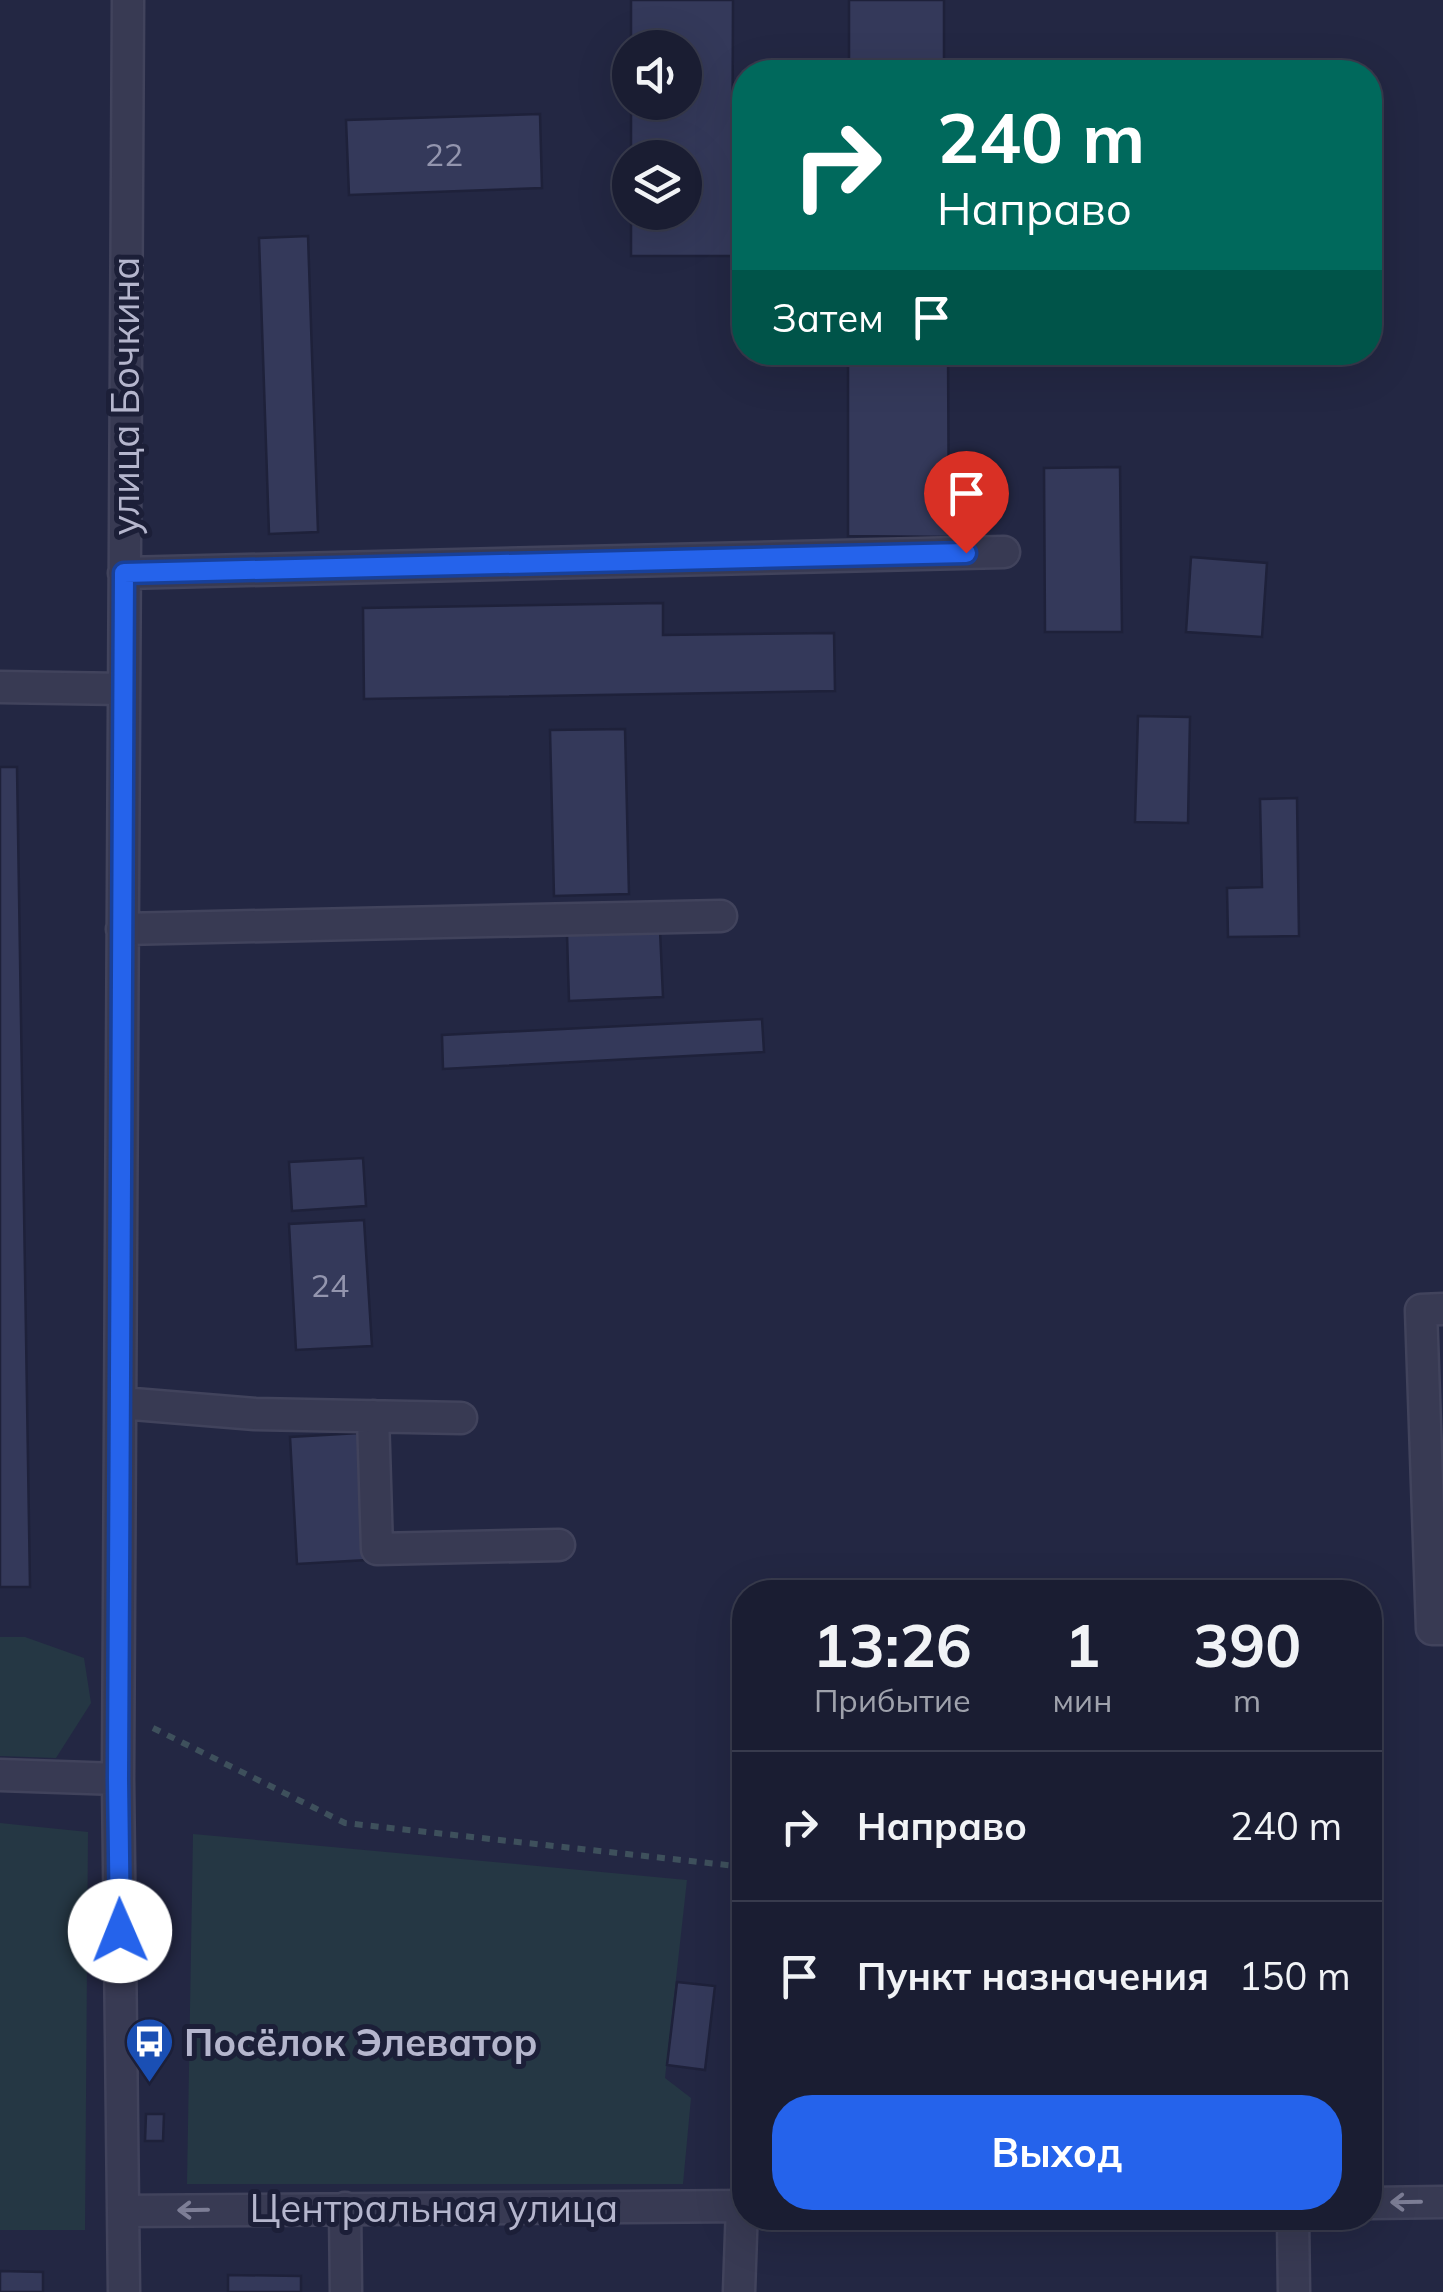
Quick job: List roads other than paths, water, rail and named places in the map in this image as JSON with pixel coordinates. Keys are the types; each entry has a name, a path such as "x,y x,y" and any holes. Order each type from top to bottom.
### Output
{"street":[{"name":"улица Бочкина","path":"124,2292 118,1779 128,0"},
{"path":"124,573 1004,552"},
{"path":"0,687 123,689"},
{"path":"122,929 721,916"},
{"path":"1443,1309 1421,1310 1432,1629 1443,1629"},
{"path":"122,1404 255,1414 461,1418"},
{"path":"373,1416 377,1549 559,1544"},
{"path":"0,1775 118,1779"},
{"path":"1382,2202 1443,2202"},
{"name":"Центральная улица","path":"123,2211 732,2206"},
{"path":"345,2208 346,2292"},
{"path":"740,2292 742,2230"},
{"path":"1293,2230 1294,2292"}],"place":[{"name":"Посёлок Элеватор","path":"149,2084"}]}
